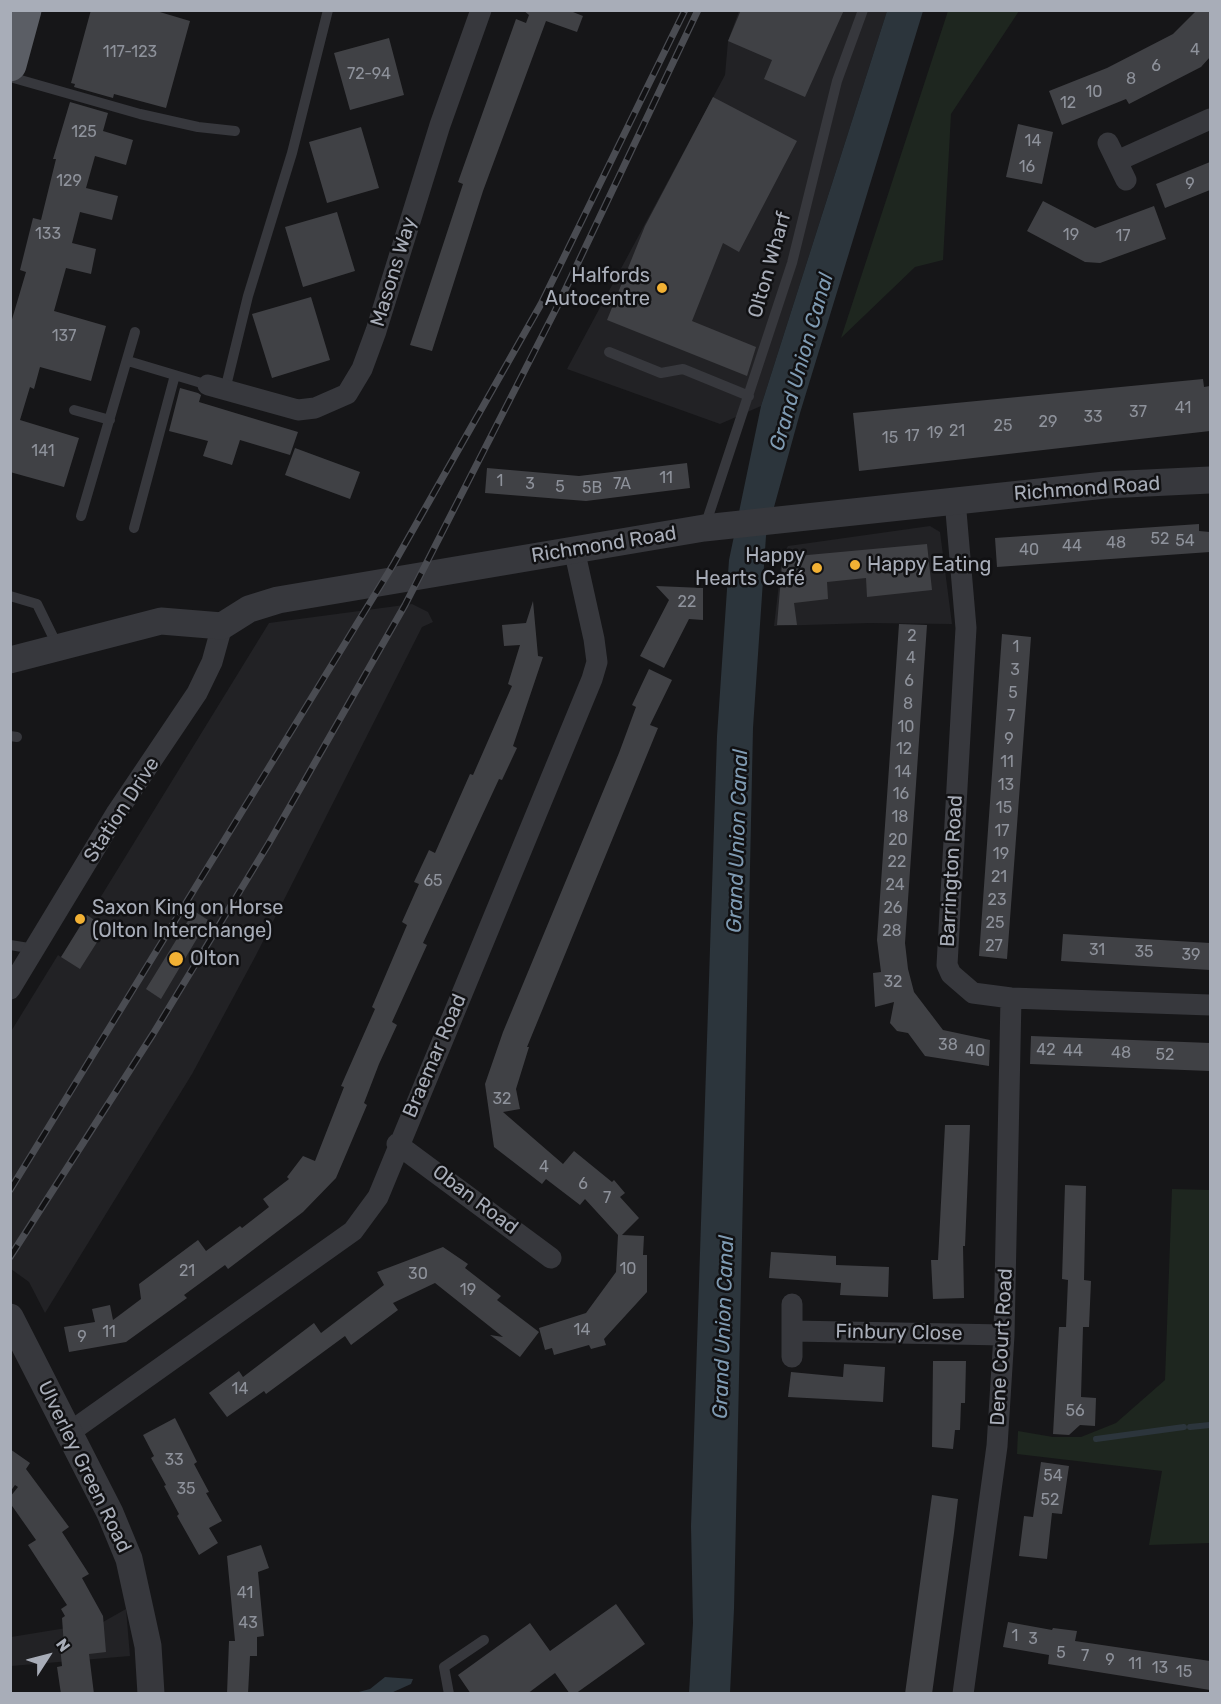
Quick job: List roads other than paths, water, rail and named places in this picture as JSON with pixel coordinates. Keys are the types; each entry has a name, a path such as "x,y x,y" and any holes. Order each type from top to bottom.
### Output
{"highway":[{"path":"12,53 25,10"}],"street":[{"name":"Masons Way","path":"217,387 298,410 315,408 347,394 362,369 376,331 440,125 482,10"},
{"path":"1126,180 1112,152 1210,119"},
{"name":"Richmond Road","path":"222,626 249,609 278,600 717,527 786,520 841,509 1105,485 1210,480"},
{"name":"Barrington Road","path":"955,500 966,628 947,965 961,986 973,993 1011,998 1210,1005"},
{"name":"Braemar Road","path":"70,1432 353,1231 378,1197 592,679 597,662 594,639 574,549"},
{"path":"10,660 161,621 222,626"},
{"name":"Station Drive","path":"10,989 117,812 197,693 212,662 222,626"},
{"name":"Dene Court Road","path":"963,1693 997,1446 1004,1335 1011,998"},
{"name":"Oban Road","path":"398,1144 551,1258"},
{"path":"792,1304 792,1357"},
{"name":"Ulverley Green Road","path":"10,1317 110,1513 129,1559 148,1646 151,1694"},
{"name":"Finbury Close","path":"793,1330 1004,1335"},
{"path":"963,1693 969,1694"}],"lane":[{"path":"128,361 217,387 292,153 328,10"},
{"name":"Olton Wharf","path":"717,527 749,396 792,263 837,81 863,10"},
{"path":"10,77 140,114 198,127 235,131"},
{"path":"81,516 135,332"},
{"path":"609,352 661,373 683,369 749,396"},
{"path":"134,528 175,375"},
{"path":"74,410 110,420"},
{"path":"10,596 37,604 58,648"},
{"path":"10,945 35,949"},
{"path":"449,1694 444,1667 484,1640"}],"water":[{"name":"Grand Union Canal","path":"887,11 923,11 800,413 766,536 753,728 734,1609 730,1693 689,1694 693,1623 691,1526 717,736 729,560 761,406"},
{"path":"385,1677 413,1679 411,1684 391,1693 355,1693 370,1689"}],"waterway":[{"path":"1190,1427 1210,1425"},
{"path":"1096,1439 1184,1427"}],"railway":[{"path":"10,1190 393,565 541,304 685,10"},
{"path":"10,1257 153,1034 269,843 405,605 557,307 698,10"}],"place":[{"name":"Halfords Autocentre","path":"662,288"},
{"name":"Happy Eating","path":"855,565"},
{"name":"Happy Hearts Café","path":"817,568"},
{"name":"Saxon King on Horse (Olton Interchange)","path":"80,919"},
{"name":"Olton","path":"176,959"}]}
